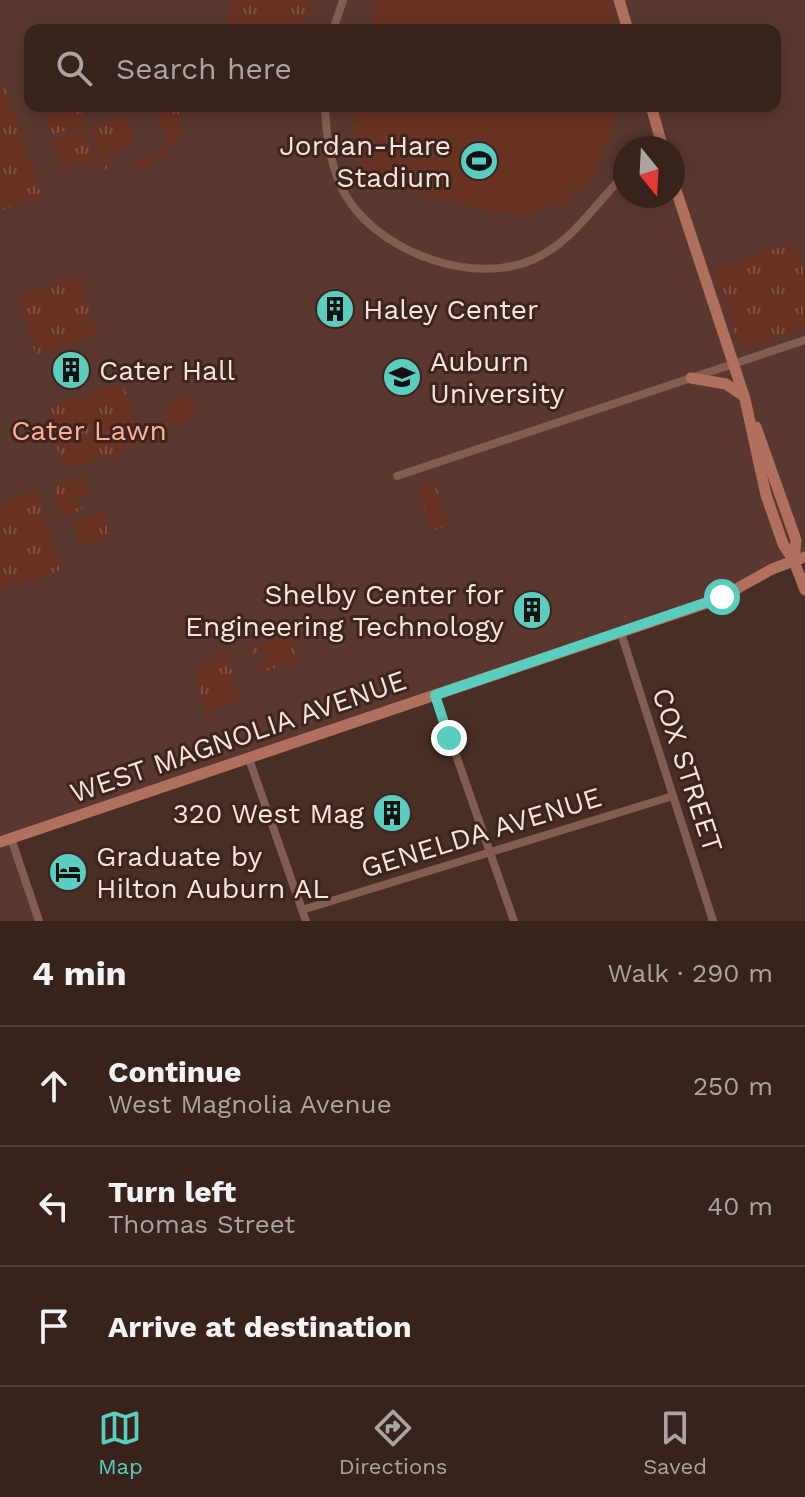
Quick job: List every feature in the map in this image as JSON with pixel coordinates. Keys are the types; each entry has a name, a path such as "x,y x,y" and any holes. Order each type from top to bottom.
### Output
{"street":[{"path":"335,24 343,0"},
{"path":"619,0 626,24"},
{"path":"325,112 334,166 351,204 402,248 430,260 466,268 498,268 533,260 576,230 613,188"},
{"path":"653,112 660,136"},
{"path":"682,208 749,412 763,442 796,540 805,590"},
{"path":"397,476 805,340"},
{"path":"691,378 726,384 735,388 745,399"},
{"name":"WEST MAGNOLIA AVENUE","path":"5,840 621,633 722,597 757,576 800,559"},
{"name":"COX STREET","path":"621,633 713,921"},
{"path":"435,695 514,921"},
{"path":"249,759 306,921"},
{"name":"GENELDA AVENUE","path":"302,910 673,796"},
{"path":"5,840 39,921"}],"shaded area":[{"name":"Auburn University","path":"0,0 805,0 805,557 722,597 11,838 39,921 0,921"}],"green space":[{"path":"231,0 314,0 304,24 225,24"},
{"path":"378,0 610,0 615,15 610,21 626,21 626,24 369,24"},
{"path":"0,85 6,88 42,197 1,210"},
{"path":"54,112 65,115 81,112 85,121 82,125 51,135 45,115"},
{"path":"157,112 180,112 183,123 180,125 185,133 179,135 167,156 152,164 136,167 133,172 130,162 159,155 168,144"},
{"name":"Jordan-Hare Stadium","path":"353,112 615,112 608,140 584,193 570,186 574,195 557,210 553,210 547,199 544,201 547,207 528,215 498,213 413,192 391,178 388,188 382,191 377,189 359,162 361,154 355,155"},
{"path":"126,115 135,144 109,154 112,167 104,170 91,128"},
{"path":"83,129 87,131 99,168 91,171 87,160 61,168 52,140"},
{"path":"795,242 805,271 805,328 741,350 714,269"},
{"path":"79,276 98,334 36,355 17,296"},
{"name":"Cater Lawn","path":"117,384 126,392 140,436 138,442 129,449 74,467 62,462 47,416 49,408 72,398 85,399 93,391"},
{"path":"186,395 196,406 191,419 178,426 164,420 171,404"},
{"path":"84,475 90,495 76,500 83,509 61,518 53,494 57,486"},
{"path":"429,482 436,486 449,525 431,531 419,493 422,485"},
{"path":"37,491 61,567 58,571 0,590 0,503"},
{"path":"103,512 111,537 81,546 73,521"},
{"path":"289,634 299,658 297,661 259,673 257,666 264,663 267,656 262,652 253,654 251,647"},
{"path":"226,651 241,700 206,711 193,670 214,662 213,655"}],"place":[{"name":"Jordan-Hare Stadium","path":"479,161"},
{"name":"Haley Center","path":"335,309"},
{"name":"Cater Hall","path":"71,370"},
{"name":"Auburn University","path":"402,377"},
{"name":"Shelby Center for Engineering Technology","path":"532,610"},
{"name":"320 West Mag","path":"392,813"},
{"name":"Graduate by Hilton Auburn AL","path":"68,872"}],"route":[{"path":"449,738 435,695 722,597"}]}
